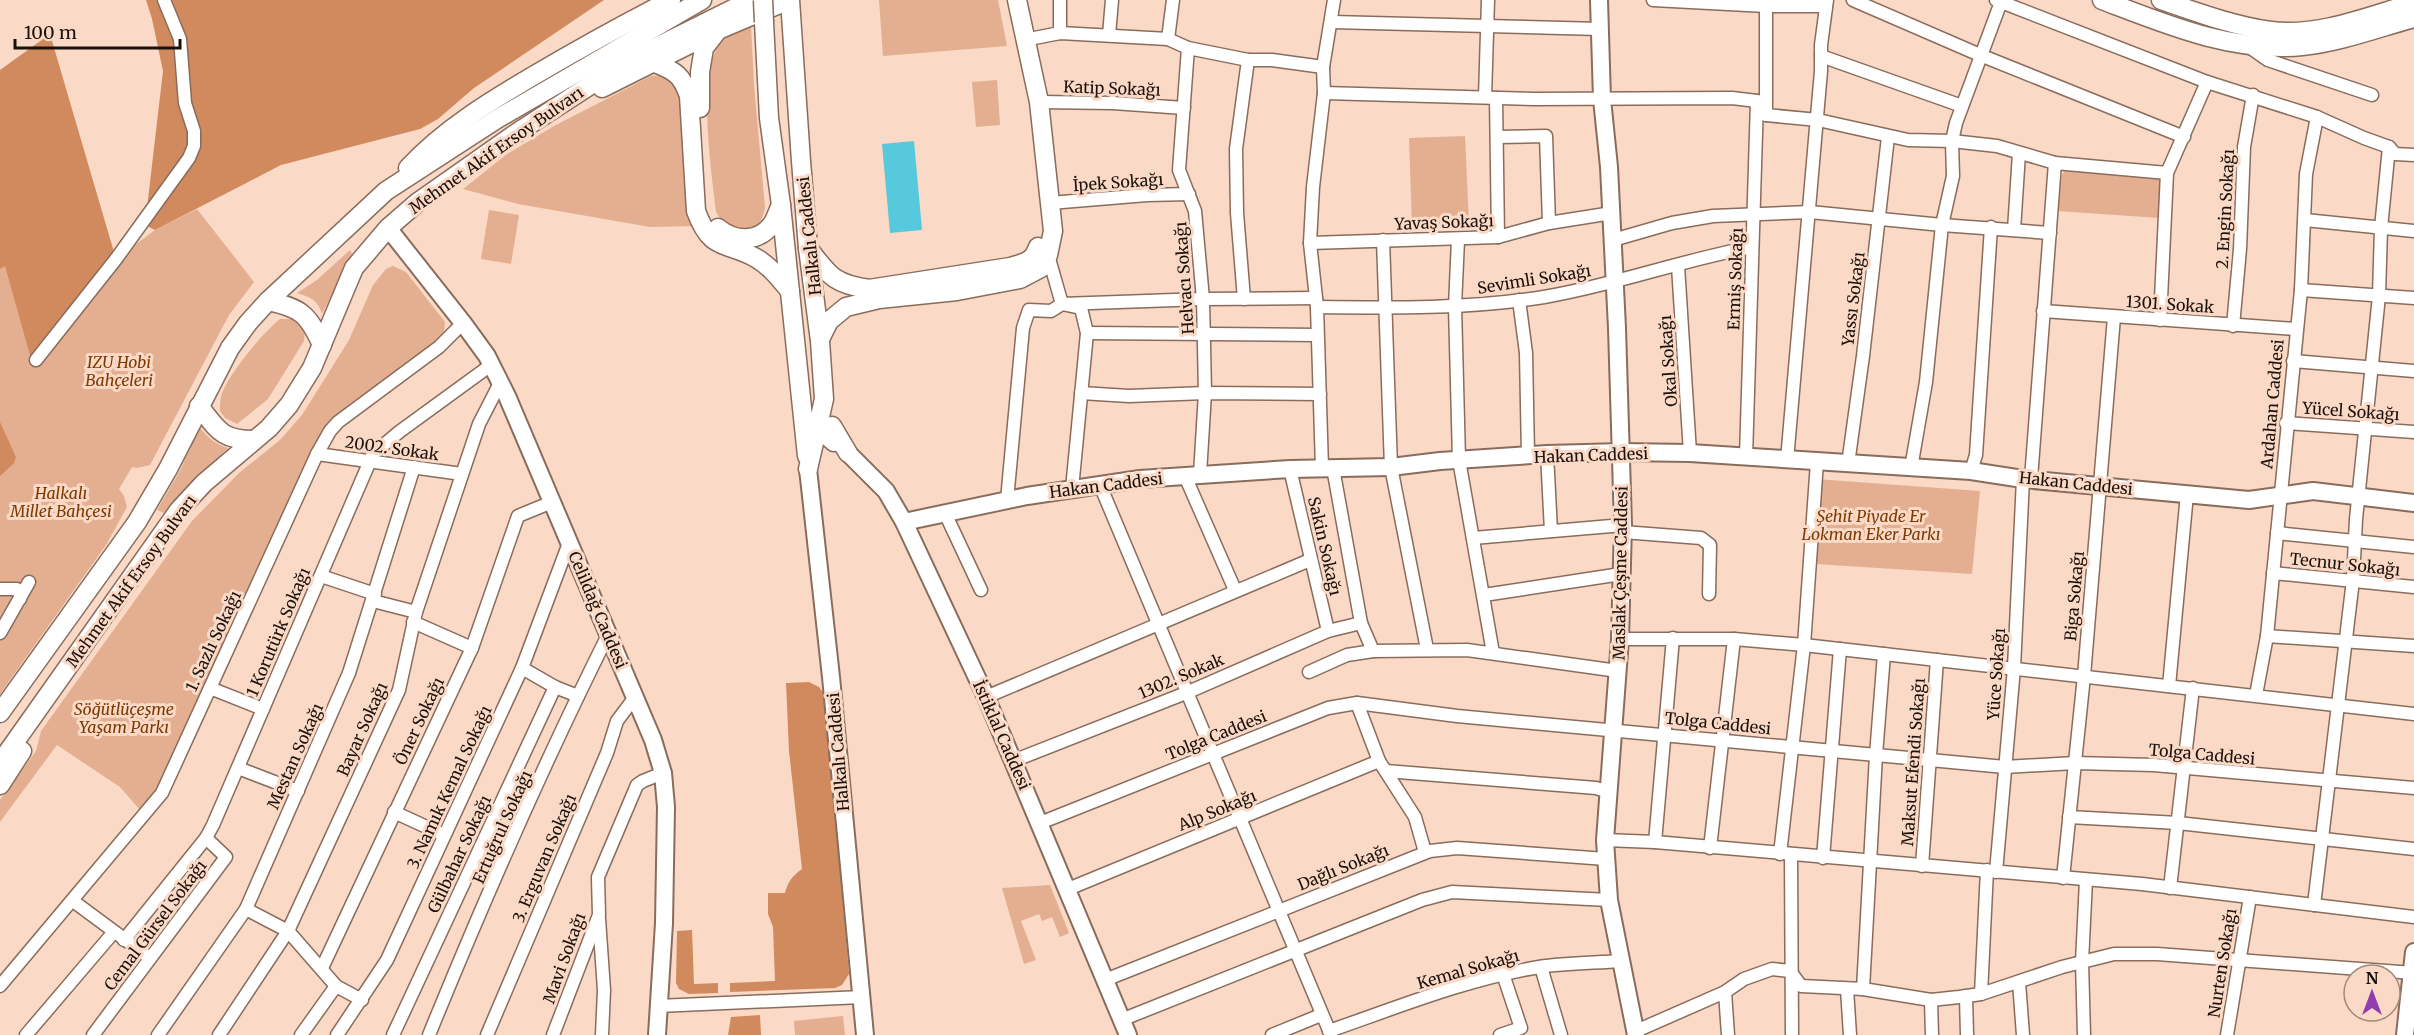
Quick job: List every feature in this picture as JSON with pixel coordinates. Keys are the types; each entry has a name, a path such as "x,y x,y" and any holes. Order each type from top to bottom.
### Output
{"main road":[{"name":"Mehmet Akif Ersoy Bulvarı","path":"0,713 137,522 168,469 230,348 268,301 386,191 496,119 702,0"},
{"name":"Mehmet Akif Ersoy Bulvarı","path":"0,763 179,510 212,475 269,428 289,405 312,368 354,268 388,228 418,202 512,136 626,62 751,0"},
{"name":"Halkalı Caddesi","path":"763,0 769,118 811,461"},
{"path":"808,248 833,278 849,286 869,289 1010,267 1028,262 1035,256 1041,237 1043,217 1028,111 1006,0"},
{"path":"820,339 829,321 846,307 879,299 957,291 1020,279 1041,268 1048,255 1053,231 1039,102 1017,0"},
{"path":"2102,0 2231,43 2281,47 2320,44 2414,18"},
{"path":"2161,0 2250,26 2271,31 2292,32 2318,29 2414,3"},
{"path":"386,191 428,147 493,100 592,41 663,3"},
{"path":"566,100 614,84 718,30 790,6"},
{"name":"Halkalı Caddesi","path":"790,6 808,248 820,339 824,399 811,461"},
{"path":"718,30 705,48 700,72 699,95 707,210 715,226 729,237 744,239 760,234 772,224 781,205"},
{"path":"655,63 672,70 684,82 689,96 696,211 701,225 720,245 754,257 774,270 791,293"},
{"path":"268,301 294,307 313,326 322,345"},
{"path":"801,386 818,428 841,447"},
{"path":"824,399 841,447"},
{"path":"199,406 219,430 235,440 254,440"},
{"path":"811,461 820,443 841,447"},
{"path":"0,785 20,755 54,686"}],"street":[{"path":"36,360 123,250 189,158 194,146 194,131 185,103 180,39 164,0"},
{"path":"1060,0 1060,33"},
{"path":"1109,35 1112,0"},
{"path":"1168,39 1173,0"},
{"path":"1334,0 1323,67 1324,93 1313,187 1310,243 1327,468 1361,623 1373,651"},
{"path":"1488,0 1490,98 1497,137 1498,237"},
{"name":"Maslak Çeşme Caddesi","path":"1599,0 1602,99 1610,167 1623,528 1620,639 1605,840 1609,900 1636,1033"},
{"path":"1653,0 1766,6 1827,3 1787,460"},
{"path":"1854,0 1980,55 2184,137"},
{"path":"1911,468 1926,382 1942,225 1953,176 1952,141 1998,1 2207,82 2317,117 2389,147 2395,154 2414,155"},
{"path":"1766,6 1766,115"},
{"path":"1332,22 1600,29"},
{"path":"1024,40 1060,33 1168,39 1188,48 1248,60 1272,60 1323,67"},
{"path":"2247,45 2268,60 2372,95"},
{"name":"Helvacı Sokağı","path":"1188,48 1179,170 1195,211 1205,333 1205,393 1193,475"},
{"path":"1821,56 1962,106"},
{"path":"1244,299 1237,213 1236,149 1248,60"},
{"path":"2160,320 2167,173 2207,82"},
{"path":"1324,93 1490,98 1732,98 1757,101 1766,115"},
{"name":"2. Engin Sokağı","path":"2233,326 2241,249 2244,147 2253,95"},
{"name":"Ermiş Sokağı","path":"1746,457 1757,101"},
{"name":"Katip Sokağı","path":"1039,102 1113,103 1184,108"},
{"path":"1766,115 1818,120 1908,140 1952,141 1997,146 2055,162 2167,173"},
{"name":"Ardahan Caddesi","path":"2256,695 2267,636 2295,329 2301,290 2307,174 2317,117"},
{"path":"1497,137 1546,136 1549,222"},
{"name":"Yassı Sokağı","path":"1848,464 1888,137"},
{"path":"2314,905 2353,580 2354,540 2379,296 2381,228 2389,147"},
{"path":"2014,230 2019,153"},
{"name":"Yüce Sokağı","path":"1981,994 2014,669 2027,479 2055,162"},
{"name":"İpek Sokağı","path":"1050,203 1189,194"},
{"path":"1613,240 1713,216 1810,212 2050,233"},
{"name":"Yavaş Sokağı","path":"1310,243 1498,237 1549,222 1612,213"},
{"path":"2305,220 2414,231"},
{"path":"1971,471 1976,455 1991,227"},
{"name":"Celildağ Caddesi","path":"388,228 464,323 491,365 653,740 663,773 666,807 664,922 657,1035"},
{"path":"1383,240 1390,467 1427,649"},
{"path":"1458,240 1455,306 1459,460 1493,653"},
{"name":"Sevimli Sokağı","path":"1007,500 1023,328 1029,310 1051,311 1062,304 1203,299 1316,302 1385,308 1455,306 1519,300 1615,283 1678,266 1705,256 1752,247"},
{"path":"1048,255 1062,304 1081,308 1087,333 1072,489"},
{"name":"Okal Sokağı","path":"1678,266 1690,453"},
{"path":"2301,290 2414,298"},
{"path":"1519,300 1526,353 1528,456"},
{"name":"1301. Sokak","path":"2043,311 2295,329"},
{"name":"Biga Sokağı","path":"2063,878 2084,676 2114,317"},
{"name":"1. Sazlı Sokağı","path":"0,986 162,793 317,454 330,431 338,422 439,347 464,323"},
{"path":"1087,333 1317,335"},
{"path":"2293,361 2414,371"},
{"name":"1 Korutürk Sokağı","path":"124,940 206,838 373,454 399,432 491,365"},
{"name":"Bayar Sokağı","path":"219,1035 288,931 399,690 414,617 479,424 500,383"},
{"path":"1081,393 1129,396 1205,393 1320,394"},
{"name":"Yücel Sokağı","path":"2286,423 2414,432"},
{"name":"İstiklal Caddesi","path":"841,447 886,491 904,522 986,697 1068,889 1124,1028"},
{"name":"Hakan Caddesi","path":"904,522 1072,489 1193,475 1290,469 1390,467 1547,454 1622,452 1690,453 1971,471 2027,479 2249,500 2313,491 2414,503"},
{"name":"2002. Sokak","path":"317,454 462,474"},
{"path":"1547,454 1551,531"},
{"name":"Halkalı Caddesi","path":"811,461 865,1035"},
{"path":"1792,1035 1786,854 1817,462"},
{"name":"Mestan Sokağı","path":"158,1035 246,909 349,673 414,467"},
{"name":"Sakin Sokağı","path":"1290,469 1328,631"},
{"path":"1193,475 1234,590"},
{"path":"1100,485 1330,1033"},
{"path":"2169,686 2187,494"},
{"name":"Öner Sokağı","path":"322,968 471,648 518,516 552,502"},
{"path":"945,513 981,590"},
{"path":"1473,538 1623,528 1701,538 1710,545 1708,594"},
{"path":"2277,532 2414,547"},
{"name":"3. Namık Kemal Sokağı","path":"337,1035 387,960 522,668 569,543"},
{"path":"986,697 1234,590 1310,560"},
{"name":"Tecnur Sokağı","path":"2273,573 2414,587"},
{"path":"1484,595 1621,574"},
{"path":"321,576 374,597 471,648"},
{"path":"0,633 29,582"},
{"path":"0,589 17,589 20,599"},
{"name":"1302. Sokak","path":"1013,761 1186,693 1328,631 1361,623"},
{"name":"Ertuğrul Sokağı","path":"429,1035 578,696 609,635"},
{"path":"2267,636 2414,646"},
{"path":"1655,842 1673,638"},
{"path":"1620,639 1734,639 1804,645 2414,714"},
{"path":"1710,848 1734,639"},
{"path":"1309,672 1347,655 1373,651 1427,649 1493,653 1618,671"},
{"path":"1823,858 1840,649"},
{"path":"1863,989 1884,654"},
{"name":"Maksut Efendi Sokağı","path":"1922,866 1937,660"},
{"path":"522,668 555,687 578,696"},
{"name":"Gülbahar Sokağı","path":"393,1035 555,687"},
{"path":"210,688 263,709"},
{"path":"2170,888 2193,688"},
{"name":"3. Erguvan Sokağı","path":"487,1035 607,753 617,721 635,697"},
{"path":"1357,703 1383,766 1415,818 1425,852"},
{"name":"Tolga Caddesi","path":"1040,823 1328,708 1357,703 1456,716 2005,767 2075,763 2184,768 2414,788"},
{"name":"Alp Sokağı","path":"1068,889 1241,819 1383,766 1596,788 1609,792"},
{"path":"238,768 298,791"},
{"name":"Mavi Sokağı","path":"553,1035 599,915 598,878 637,785 663,773"},
{"path":"394,812 444,836"},
{"path":"2069,818 2178,823 2414,849"},
{"name":"Cemal Gürsel Sokağı","path":"93,1035 226,856 206,838"},
{"path":"1605,840 1655,842 1992,871 2170,888 2414,917"},
{"name":"Dağlı Sokağı","path":"1105,980 1425,852 1457,848 1606,859"},
{"path":"2084,1035 2082,962 2086,880"},
{"path":"1124,1028 1294,951 1422,900 1452,892 1609,900"},
{"name":"Nurten Sokağı","path":"2227,1035 2250,897"},
{"path":"73,901 113,933 150,958"},
{"path":"246,909 288,931 336,986 362,1000"},
{"path":"599,915 604,990 602,1035"},
{"path":"26,1035 113,933"},
{"path":"2405,1035 2414,952"},
{"path":"1636,1033 1725,992 1744,980 1772,969 1790,971 1802,986 1863,989 1931,1000 1981,994 2114,954 2157,954 2413,973"},
{"name":"Kemal Sokağı","path":"1330,1033 1451,989 1503,975 1541,967 1621,961"},
{"path":"1541,967 1561,1035"},
{"path":"1500,1035 1521,1028 1503,975"},
{"path":"2019,982 2023,1035"},
{"path":"301,1035 336,986"},
{"path":"1847,989 1850,1035"},
{"path":"1725,992 1728,1035"},
{"path":"1966,996 1966,1035"},
{"path":"658,1006 862,997"},
{"path":"1931,1000 1932,1035"},
{"path":"1272,1035 1321,1015"}],"green space":[{"path":"879,0 998,0 1007,46 883,56"},
{"path":"751,25 765,208 757,226 744,231 729,226 716,212 709,150 707,100 713,58 720,44"},
{"path":"661,75 679,85 694,226 650,227 518,204 463,189 507,154 554,126 651,76"},
{"path":"997,80 1000,125 976,127 972,82"},
{"path":"1465,136 1469,224 1412,226 1409,138"},
{"path":"2066,169 2161,178 2159,218 2058,211 2062,175"},
{"path":"197,209 254,282 229,315 150,465 132,467 119,489 127,507 106,545 0,694 0,269 5,265 30,356 116,259 155,230"},
{"path":"489,210 519,215 511,264 481,259"},
{"path":"350,250 352,254 322,314 313,300 297,293 317,280"},
{"name":"Söğütlüçeşme Yaşam Parkı","path":"393,266 406,272 445,322 444,333 334,417 324,428 157,789 140,810 120,787 57,745 0,822 0,800 36,751 41,731 192,521 239,473 280,440 302,415 349,340 373,285 386,269"},
{"path":"280,319 294,319 305,330 304,341 268,399 237,424 225,418 220,411 224,389 246,355"},
{"path":"199,426 212,440 228,448 164,513 157,510 181,469"},
{"name":"Şehit Piyade Er Lokman Eker Parkı","path":"1816,479 1980,491 1972,574 1816,564"},
{"path":"1050,885 1069,933 1060,937 1052,917 1042,921 1039,914 1021,921 1036,960 1024,964 1002,888"},
{"path":"843,1016 845,1035 795,1035 794,1021"}],"shaded area":[{"path":"146,0 604,0 474,88 438,119 420,129 281,165 155,230 145,225 163,71"},
{"path":"50,34 116,259 36,360 30,356 5,266 0,269 0,70"},
{"path":"0,422 16,457 14,463 0,476"},
{"path":"809,682 819,687 825,695 849,974 842,985 835,988 730,992 730,983 775,981 773,927 768,914 768,893 785,893 791,880 802,869 789,751 786,683"},
{"path":"692,930 694,984 718,983 718,993 689,994 679,989 676,983 677,931"},
{"path":"760,1015 761,1035 728,1035 731,1017"}],"water":[{"path":"914,141 922,230 890,233 882,144"}],"park label":[{"name":"IZU Hobi Bahçeleri","path":"119,371"},
{"name":"Halkalı Millet Bahçesi","path":"61,502"}]}
